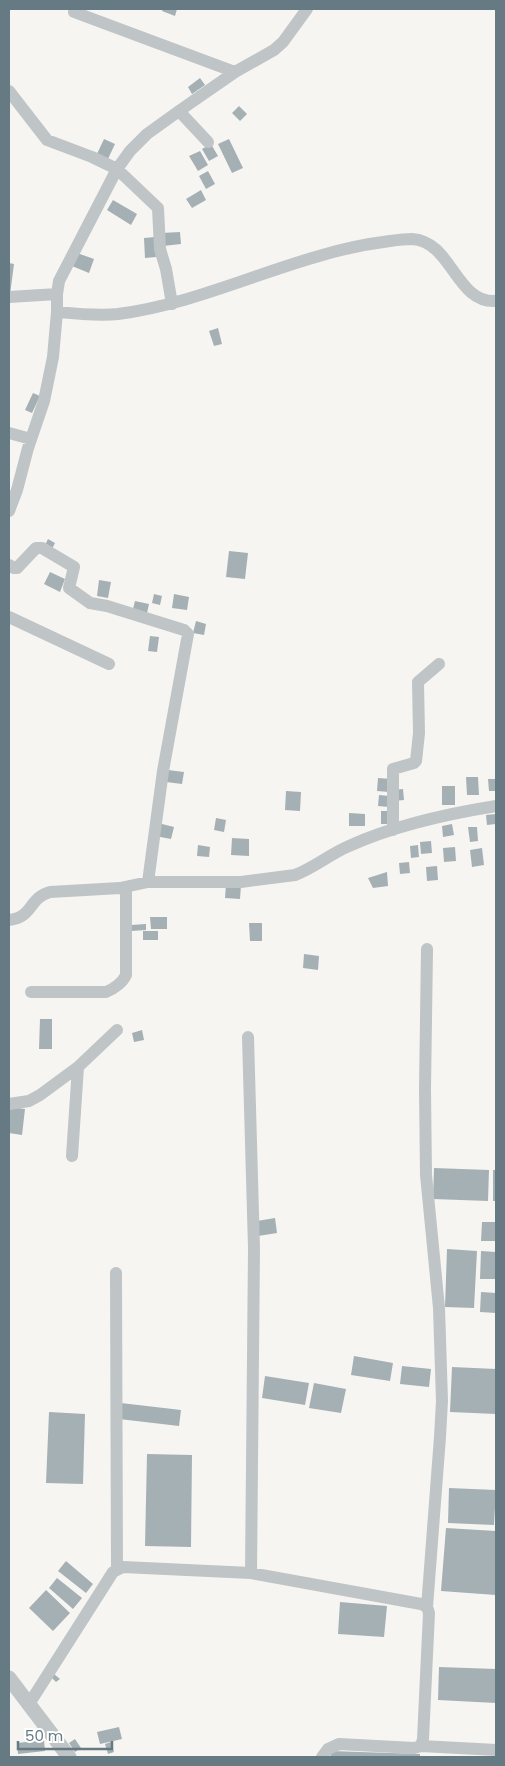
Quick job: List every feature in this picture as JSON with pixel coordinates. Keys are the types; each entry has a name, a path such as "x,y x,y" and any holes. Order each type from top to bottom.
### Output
{"street":[{"path":"9,511 44,401 53,357 57,312 56,294 59,281 117,169 142,138 236,72 278,46 300,11"},
{"path":"74,12 236,72"},
{"path":"9,91 47,140 92,157 117,169 159,210 159,246 166,269 172,304"},
{"path":"179,112 208,142"},
{"path":"57,312 91,315 119,314 172,304 281,267 336,251 367,244 413,239 432,245 479,300 496,302"},
{"path":"9,297 56,294"},
{"path":"9,432 31,439"},
{"path":"9,565 18,568 36,548 42,548 74,566 69,588 86,600 184,630 188,634 163,771 148,882"},
{"path":"9,617 109,664"},
{"path":"393,830 393,769 416,761 419,733 418,682 439,664"},
{"path":"9,920 21,917 39,896 50,892 126,887 148,882 242,882 283,878 304,872 349,846 393,830 451,813 496,806"},
{"path":"31,992 106,992 122,981 126,975 126,887"},
{"path":"421,1746 423,1739 429,1613 427,1607 442,1401 439,1308 426,1175 427,949"},
{"path":"9,1104 29,1101 78,1066 116,1030"},
{"path":"248,1037 254,1248 251,1573"},
{"path":"72,1156 78,1066"},
{"path":"116,1273 117,1568"},
{"path":"29,1704 89,1608 117,1568 129,1566 251,1573 421,1604 427,1607"},
{"path":"9,1678 69,1757"},
{"path":"322,1757 328,1749 339,1744 496,1750"}],"building":[{"path":"163,9 177,9 175,16 162,11"},
{"path":"200,78 205,85 192,94 188,87"},
{"path":"239,106 247,114 240,121 232,113"},
{"path":"104,139 115,144 107,161 96,156"},
{"path":"229,139 243,168 232,173 218,144"},
{"path":"211,144 218,156 209,161 202,149"},
{"path":"200,151 208,165 198,171 189,156"},
{"path":"208,171 215,184 206,189 199,176"},
{"path":"201,190 206,200 192,208 186,199"},
{"path":"113,200 137,214 131,225 107,210"},
{"path":"180,232 181,244 163,246 162,233"},
{"path":"155,237 156,257 145,258 144,238"},
{"path":"77,253 94,259 89,273 72,266"},
{"path":"9,263 14,264 10,295 9,295"},
{"path":"218,328 222,344 214,346 209,331"},
{"path":"33,393 40,396 32,413 25,410"},
{"path":"48,539 55,543 52,549 45,545"},
{"path":"229,551 248,553 245,579 226,577"},
{"path":"50,572 65,579 60,592 44,584"},
{"path":"99,580 111,582 108,598 97,596"},
{"path":"154,594 162,596 160,605 152,603"},
{"path":"174,594 189,597 187,610 172,608"},
{"path":"135,601 149,604 147,613 133,609"},
{"path":"196,621 206,624 204,635 193,633"},
{"path":"150,636 159,637 157,652 148,651"},
{"path":"168,770 184,772 182,784 166,782"},
{"path":"466,777 478,777 479,795 467,795"},
{"path":"378,778 391,779 389,792 377,791"},
{"path":"488,779 496,779 496,791 489,791"},
{"path":"442,786 455,786 455,805 442,805"},
{"path":"403,789 404,800 394,801 393,790"},
{"path":"286,791 301,792 300,811 285,810"},
{"path":"379,795 389,796 389,807 378,806"},
{"path":"381,811 388,811 389,824 381,824"},
{"path":"349,813 365,814 365,826 349,826"},
{"path":"496,814 496,824 487,825 486,815"},
{"path":"216,818 226,820 224,832 214,830"},
{"path":"158,823 174,827 171,839 155,836"},
{"path":"452,824 454,835 443,837 442,826"},
{"path":"468,827 477,827 478,841 470,842"},
{"path":"232,838 249,839 249,856 231,855"},
{"path":"431,841 432,853 421,854 420,842"},
{"path":"198,845 210,847 209,857 197,856"},
{"path":"418,845 419,857 411,858 410,846"},
{"path":"455,847 456,861 444,862 443,848"},
{"path":"482,848 484,865 472,867 470,850"},
{"path":"409,862 410,873 400,874 399,863"},
{"path":"437,866 438,880 427,881 426,867"},
{"path":"387,872 388,886 373,888 368,878"},
{"path":"226,884 241,885 240,899 225,898"},
{"path":"150,917 167,917 167,929 151,929"},
{"path":"249,923 262,923 262,941 250,941"},
{"path":"146,924 146,930 131,931 131,925"},
{"path":"143,931 158,931 158,940 143,940"},
{"path":"304,954 319,956 318,970 303,968"},
{"path":"40,1019 52,1019 52,1049 39,1049"},
{"path":"142,1030 144,1040 134,1042 132,1033"},
{"path":"9,1107 25,1109 22,1135 9,1133"},
{"path":"434,1168 489,1170 488,1201 433,1199"},
{"path":"493,1170 496,1170 496,1201 493,1201"},
{"path":"275,1218 277,1233 258,1236 257,1221"},
{"path":"482,1222 496,1222 496,1241 481,1241"},
{"path":"447,1249 477,1251 474,1308 445,1307"},
{"path":"481,1251 496,1252 496,1279 480,1279"},
{"path":"481,1292 496,1293 496,1313 480,1312"},
{"path":"354,1356 393,1363 390,1381 351,1375"},
{"path":"402,1366 431,1369 429,1387 400,1384"},
{"path":"452,1367 496,1369 496,1414 450,1412"},
{"path":"265,1376 309,1383 305,1405 262,1398"},
{"path":"314,1383 346,1389 341,1413 309,1408"},
{"path":"121,1403 181,1410 179,1426 119,1419"},
{"path":"49,1412 85,1414 83,1484 46,1483"},
{"path":"147,1454 192,1455 191,1547 145,1546"},
{"path":"449,1488 496,1490 494,1525 448,1523"},
{"path":"446,1528 496,1531 496,1595 441,1591"},
{"path":"66,1561 93,1584 86,1593 58,1571"},
{"path":"57,1578 82,1598 73,1609 49,1588"},
{"path":"46,1590 70,1613 53,1631 29,1608"},
{"path":"340,1602 387,1606 384,1637 338,1634"},
{"path":"439,1667 496,1669 496,1703 438,1700"},
{"path":"54,1674 60,1679 56,1682 51,1677"},
{"path":"119,1727 122,1739 100,1744 97,1732"},
{"path":"75,1739 81,1748 75,1752 69,1743"},
{"path":"44,1740 45,1751 18,1754 17,1743"},
{"path":"111,1742 114,1752 108,1754 105,1744"},
{"path":"331,1751 420,1754 420,1757 331,1757"}]}
